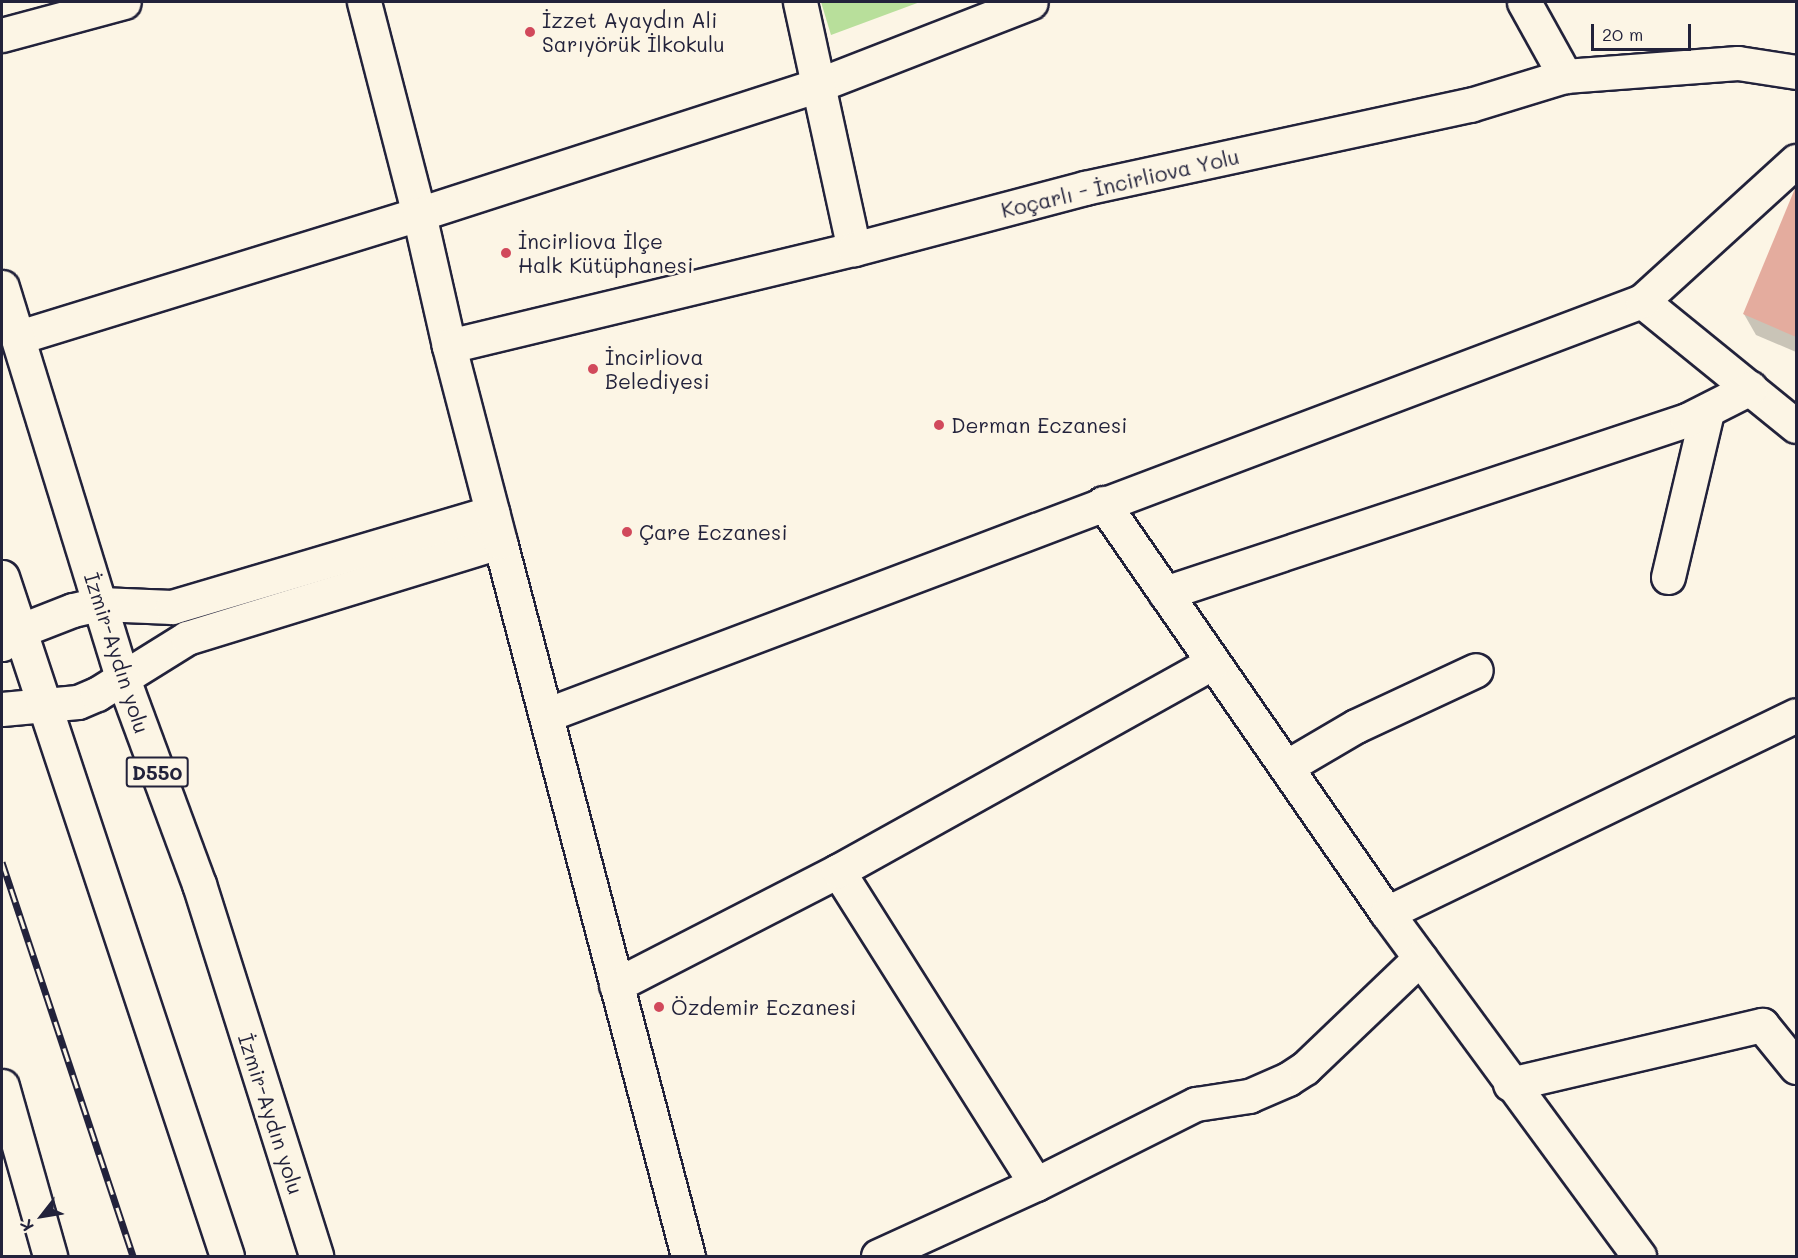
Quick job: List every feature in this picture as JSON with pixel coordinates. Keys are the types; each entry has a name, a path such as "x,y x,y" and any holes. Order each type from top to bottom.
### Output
{"main road":[{"path":"2,35 68,9 124,2"},
{"path":"364,2 449,346 688,1257"},
{"path":"800,2 820,84 854,249"},
{"path":"19,337 418,214 820,84 1031,2"},
{"path":"1524,2 1565,76"},
{"name":"Koçarlı - İncirliova Yolu","path":"449,346 854,249 1085,188 1470,105 1565,76 1738,63 1797,72"},
{"path":"546,716 1103,503 1642,301 1797,160"},
{"name":"İzmir-Aydın yolu","path":"2,287 122,676 199,884 316,1257"},
{"path":"1642,301 1797,426"},
{"path":"1165,593 1707,412 1750,388"},
{"path":"1668,577 1707,412"},
{"path":"1103,503 1387,913 1510,1084 1639,1257"},
{"path":"10,637 49,617 100,604 172,607 496,527"},
{"path":"2,709 44,707 97,694 122,676 187,638 496,527"},
{"path":"2,577 10,637 44,707 227,1257"},
{"path":"616,985 838,871 1213,662"},
{"path":"1286,766 1356,726 1476,670"},
{"path":"1387,913 1797,716"},
{"path":"838,871 1036,1184"},
{"path":"878,1257 1036,1184 1196,1104 1249,1096 1288,1079 1305,1068 1420,958"},
{"path":"1510,1084 1762,1025 1797,1067"},
{"path":"2,1086 50,1257"}],"green space":[{"path":"821,2 920,2 831,35"}],"building":[{"path":"1796,186 1796,337 1743,314"}],"railway":[{"path":"2,862 133,1256"}],"place":[{"name":"İzzet Ayaydın Ali Sarıyörük İlkokulu","path":"530,32"},
{"name":"İncirliova İlçe Halk Kütüphanesi","path":"506,253"},
{"name":"İncirliova Belediyesi","path":"593,369"},
{"name":"Derman Eczanesi","path":"939,425"},
{"name":"Çare Eczanesi","path":"627,532"},
{"name":"Özdemir Eczanesi","path":"659,1007"}]}
